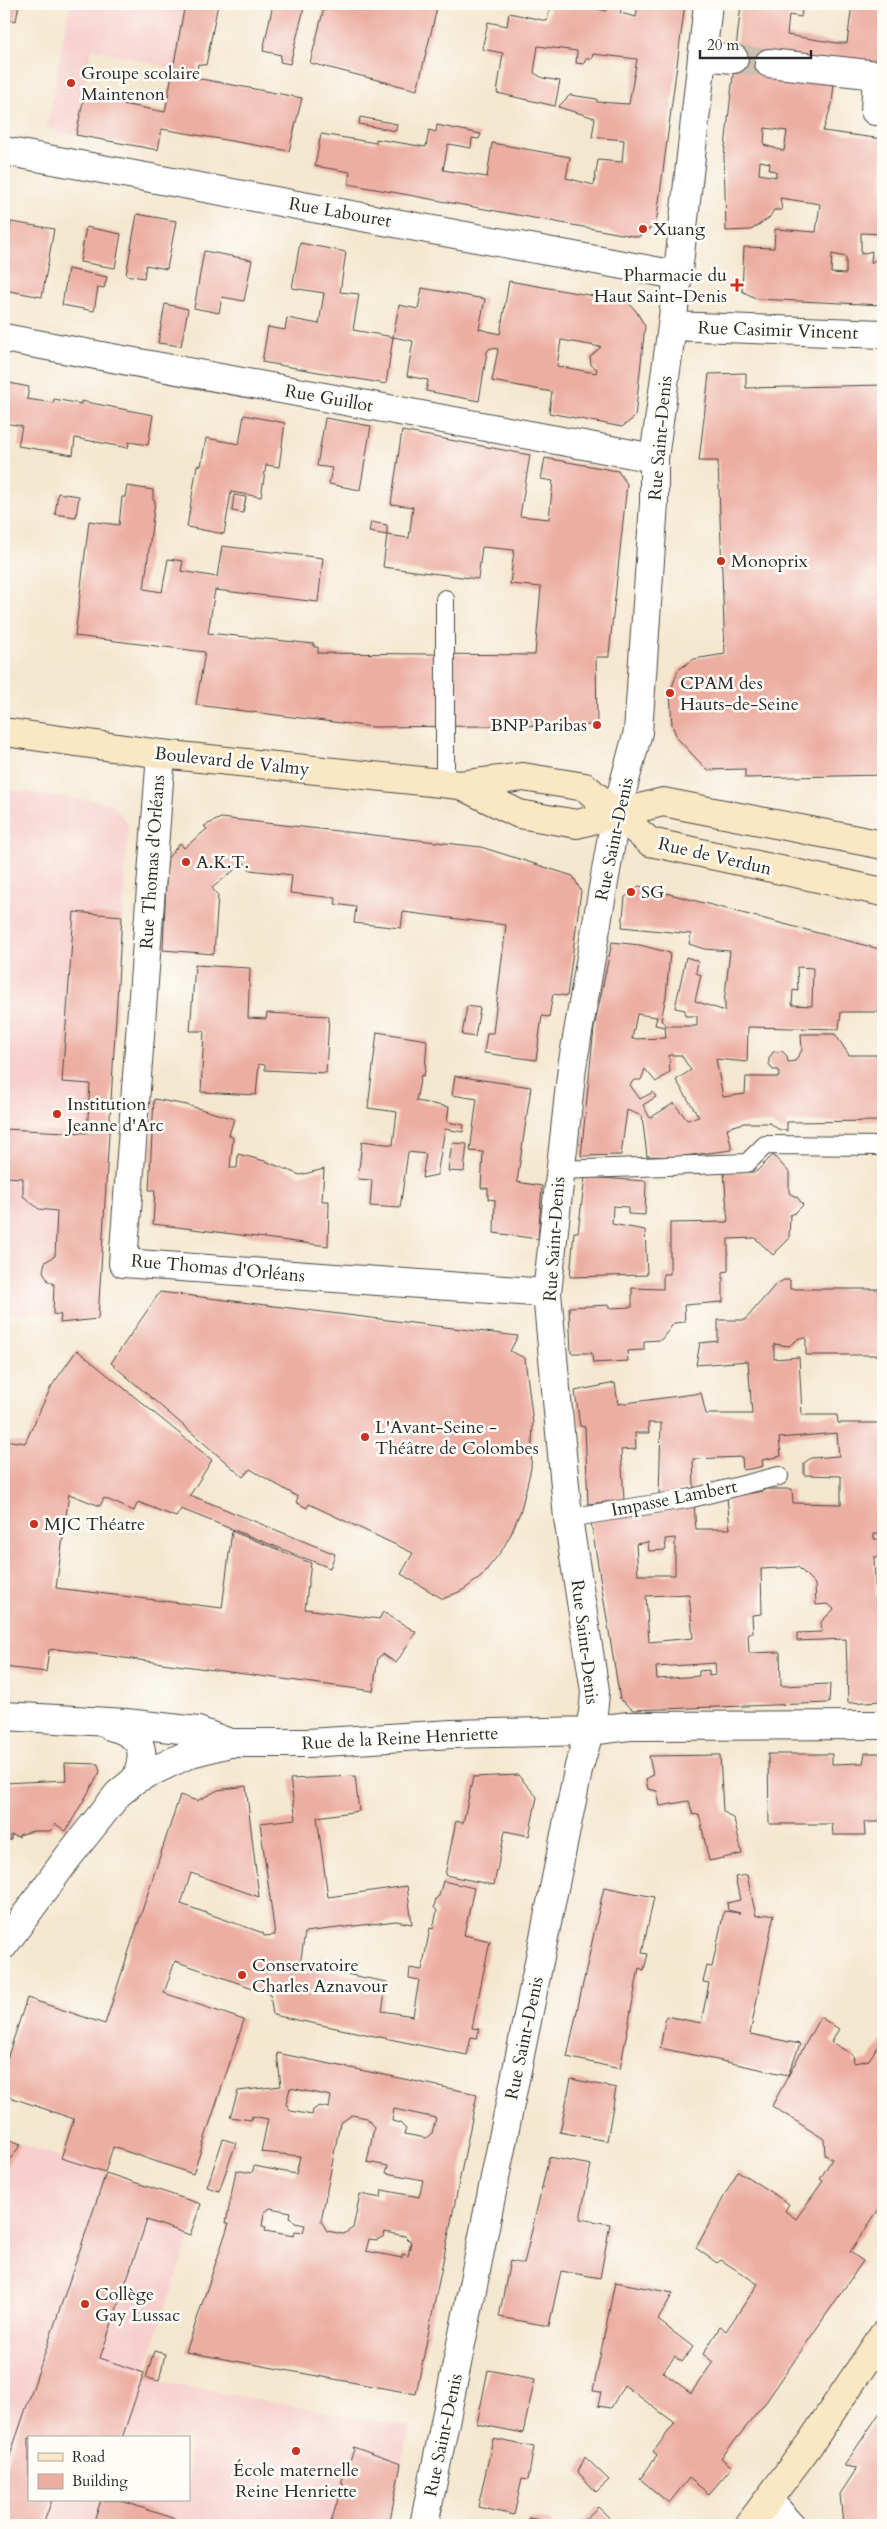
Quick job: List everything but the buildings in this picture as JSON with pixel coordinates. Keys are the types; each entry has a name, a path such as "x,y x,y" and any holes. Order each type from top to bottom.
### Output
{"main road":[{"name":"Boulevard de Valmy","path":"4,732 161,754 453,784 523,777 585,787 616,813"},
{"name":"Boulevard de Valmy","path":"453,784 519,814 577,824 616,813"},
{"path":"616,813 664,802 673,803 883,845"},
{"name":"Rue de Verdun","path":"616,813 650,842 883,892"},
{"path":"749,2525 769,2502 883,2335"}],"street":[{"name":"Rue Saint-Denis","path":"424,2525 579,1766 590,1731 595,1691 568,1518 548,1293 572,1067 616,813 638,732 654,503 654,458 672,326 708,4"},
{"path":"702,56 734,59"},
{"path":"769,63 877,75 875,111"},
{"name":"Rue Labouret","path":"4,150 677,275"},
{"name":"Rue Casimir Vincent","path":"672,326 883,334"},
{"name":"Rue Guillot","path":"4,338 654,458"},
{"name":"Rue Thomas d'Orléans","path":"161,754 123,1263 548,1293"},
{"path":"4,1716 98,1723 126,1722 198,1732 230,1743"},
{"path":"98,1723 126,1730 135,1735 142,1755 142,1766 136,1779"},
{"name":"Rue de la Reine Henriette","path":"4,1945 68,1857 118,1794 136,1779 191,1753 230,1743 308,1743 452,1734 590,1731 629,1726 883,1725"},
{"path":"769,2502 791,2525"}],"lane":[{"path":"445,599 453,784"},
{"path":"560,1170 747,1162 765,1145 883,1146"},
{"name":"Impasse Lambert","path":"568,1518 692,1498 779,1476"}],"shaded area":[{"name":"Groupe scolaire Maintenon","path":"70,4 185,4 173,69 92,48 76,135 47,128"},
{"name":"Institution Jeanne d'Arc","path":"4,790 111,803 128,824 98,1317 4,1312"},
{"name":"Collège Gay Lussac","path":"4,2138 201,2204 142,2378 409,2427 389,2525 4,2525"}],"tunnel":[{"path":"734,59 769,63"}],"place":[{"name":"Groupe scolaire Maintenon","path":"71,83"},
{"name":"Xuang","path":"643,229"},
{"name":"Pharmacie du Haut Saint-Denis","path":"737,285"},
{"name":"Monoprix","path":"721,561"},
{"name":"CPAM des Hauts-de-Seine","path":"670,693"},
{"name":"BNP Paribas","path":"597,725"},
{"name":"A.K.T.","path":"186,862"},
{"name":"SG","path":"631,892"},
{"name":"Institution Jeanne d'Arc","path":"57,1114"},
{"name":"L'Avant-Seine - Théâtre de Colombes","path":"365,1437"},
{"name":"MJC Théatre","path":"34,1524"},
{"name":"Conservatoire Charles Aznavour","path":"242,1975"},
{"name":"Collège Gay Lussac","path":"85,2304"},
{"name":"École maternelle Reine Henriette","path":"296,2451"}]}
